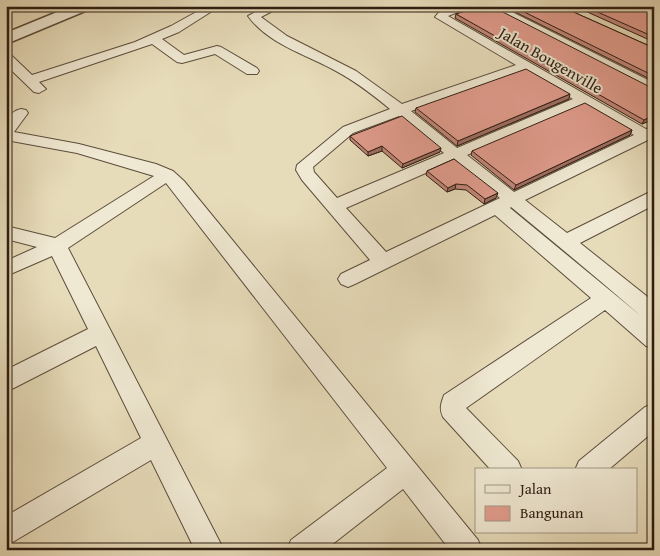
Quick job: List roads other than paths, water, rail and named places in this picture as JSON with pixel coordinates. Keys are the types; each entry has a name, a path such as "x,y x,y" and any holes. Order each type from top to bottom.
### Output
{"street":[{"path":"6,39 85,6"},
{"path":"30,80 176,30 215,6"},
{"path":"277,6 258,13 254,16 256,20 273,33 350,73 456,154 606,298 654,338"},
{"path":"433,29 433,24 443,19 440,16 443,14 468,6"},
{"path":"491,6 654,89"},
{"name":"Jalan Bougenville","path":"443,19 584,99 650,133"},
{"path":"459,41 477,38"},
{"path":"153,39 182,60 217,50 252,71"},
{"path":"6,58 41,90"},
{"path":"383,262 308,176 304,170 305,165 348,130 527,66"},
{"path":"334,206 584,99"},
{"path":"21,113 6,133 79,149 150,168 167,175 178,185 468,550"},
{"path":"348,279 650,133"},
{"path":"6,269 57,246 167,175"},
{"path":"566,242 641,205 654,196"},
{"path":"505,203 566,242 654,314"},
{"path":"6,232 57,246 210,550"},
{"path":"508,468 452,410 453,403 606,298"},
{"path":"6,382 100,333"},
{"path":"590,468 654,415"},
{"path":"6,532 156,444"},
{"path":"301,550 405,470"}]}
